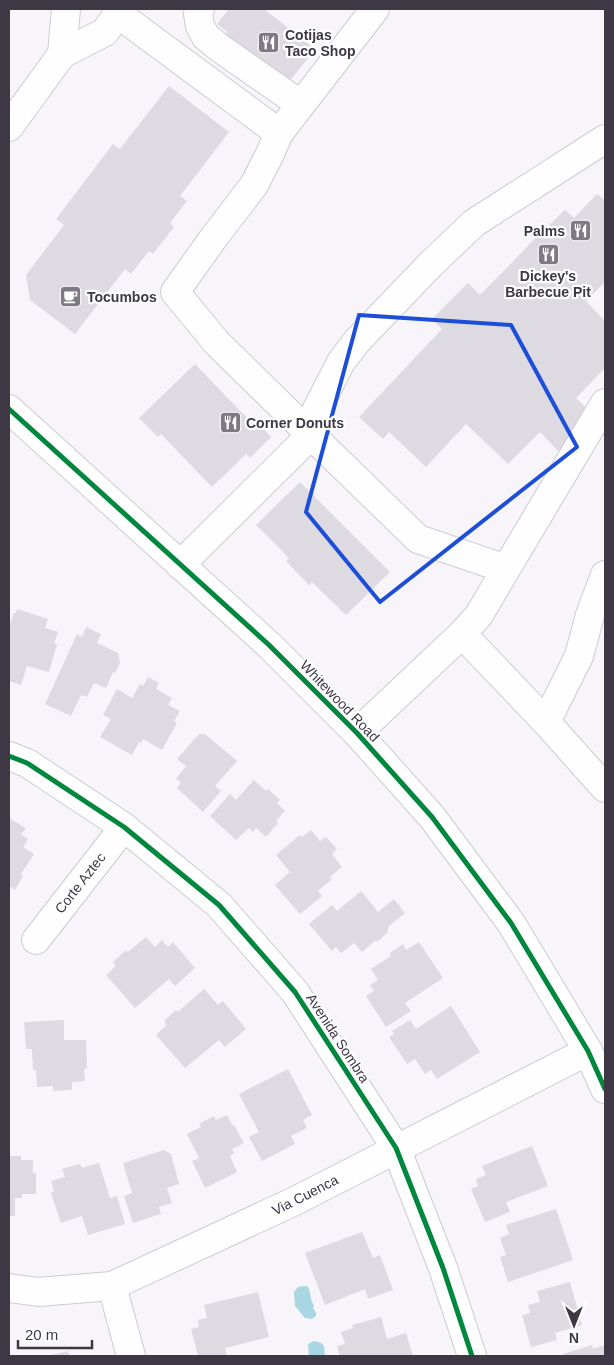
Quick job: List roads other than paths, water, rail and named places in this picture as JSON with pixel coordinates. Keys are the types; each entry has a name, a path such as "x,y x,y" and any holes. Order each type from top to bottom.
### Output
{"street":[{"path":"62,54 66,9"},
{"path":"200,9 198,14 200,26 206,37 300,104"},
{"path":"375,9 279,133 254,186 175,292 218,343 418,539 506,569"},
{"path":"9,127 62,54 104,32 120,11 279,133"},
{"path":"180,564 311,435 317,410 342,362 357,341 430,265 474,223 605,139"},
{"path":"357,733 462,634 479,615 605,402"},
{"name":"Whitewood Road","path":"9,409 269,645 357,733 432,817 511,923 588,1051 605,1089"},
{"path":"546,722 579,656 598,624 605,575"},
{"path":"462,634 546,722 605,788"},
{"name":"Avenida Sombra","path":"9,756 27,763 124,827 218,905 296,992 396,1148 443,1268 472,1356"},
{"name":"Corte Aztec","path":"36,940 124,827"},
{"name":"Via Cuenca","path":"9,1288 38,1292 112,1286 296,1201 588,1051"},
{"path":"112,1286 131,1356"}],"water":[{"path":"307,1286 316,1313 316,1316 312,1319 305,1318 295,1306 294,1292 298,1287"},
{"path":"314,1341 324,1346 325,1356 309,1356 308,1344"}],"place":[{"name":"Cotijas Taco Shop","path":"269,43"},
{"name":"Palms","path":"581,231"},
{"name":"Dickey's Barbecue Pit","path":"548,254"},
{"name":"Tocumbos","path":"71,297"},
{"name":"Corner Donuts","path":"230,423"}]}
